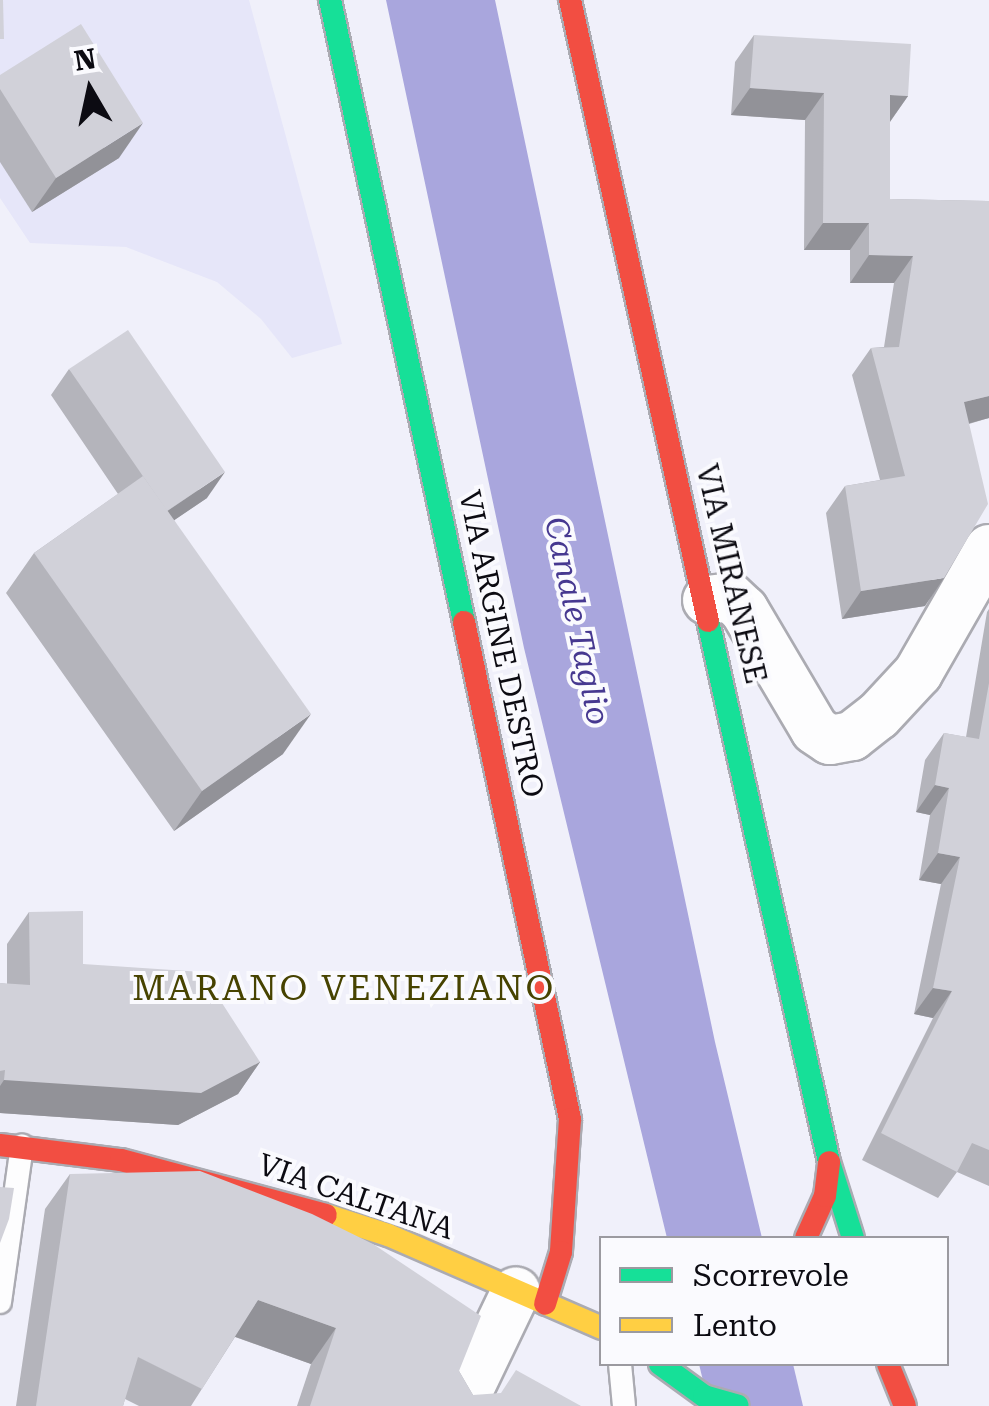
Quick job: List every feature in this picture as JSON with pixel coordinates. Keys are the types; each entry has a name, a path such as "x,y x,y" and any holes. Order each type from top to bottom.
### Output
{"main road":[{"name":"VIA ARGINE DESTRO","path":"330,0 570,1119 560,1252 531,1297"},
{"name":"VIA MIRANESE","path":"570,0 707,600 829,1162 852,1236"},
{"name":"VIA CALTANA","path":"11,1145 228,1184 388,1235 599,1327"},
{"name":"VIA MIRANESE","path":"807,1236 824,1196 829,1162"},
{"path":"663,1366 704,1396 741,1395 754,1406"},
{"path":"874,1406 887,1366"},
{"path":"889,1366 905,1406"}],"street":[{"path":"707,600 730,597 744,610 815,730 830,740 852,736 878,716 918,673 989,548"},
{"path":"462,1406 531,1297"}],"lane":[{"name":"VIA CALTANA","path":"0,1302 11,1145"},
{"path":"620,1366 624,1406"}],"shaded area":[{"path":"0,0 249,0 342,344 292,358 261,319 217,282 126,247 30,243 0,198"}],"water":[{"name":"Canale Taglio","path":"386,0 495,0 715,1042 762,1236 667,1236 524,648"},
{"path":"699,1366 793,1366 803,1406 709,1406"}],"building":[{"path":"3,0 4,39 0,39"},
{"path":"81,24 143,123 56,178 0,89 0,75"},
{"path":"754,35 911,44 908,96 890,95 890,199 989,201 989,396 964,402 988,504 944,578 861,591 845,486 905,476 871,348 899,347 913,256 869,255 869,223 823,223 824,93 750,88"},
{"path":"128,330 225,472 167,511 69,369"},
{"path":"143,476 311,714 202,791 34,553"},
{"path":"989,683 989,1150 972,1143 957,1172 881,1133 952,991 933,988 960,857 938,853 949,788 935,785 944,733 979,739"},
{"path":"83,911 83,964 202,972 260,1062 201,1093 4,1080 5,1070 0,1071 0,983 30,985 29,912"},
{"path":"200,1171 312,1214 373,1244 481,1316 459,1371 473,1395 501,1393 516,1370 581,1406 310,1406 336,1328 258,1300 202,1389 138,1357 123,1406 36,1406 70,1174"},
{"path":"0,1187 14,1188 0,1243"}],"traffic: fast":[{"path":"330,0 464,622"},
{"path":"708,621 829,1162 852,1236"},
{"path":"663,1366 704,1396 738,1406"}],"traffic: slow":[{"path":"326,1215 388,1235 599,1327"}],"traffic: jam":[{"path":"570,0 708,621"},
{"path":"464,622 570,1119 561,1252 545,1304"},
{"path":"0,1145 121,1160 326,1215"},
{"path":"807,1236 825,1196 829,1162"},
{"path":"889,1366 905,1406"}],"district":[{"name":"MARANO VENEZIANO","path":"344,989"}]}
